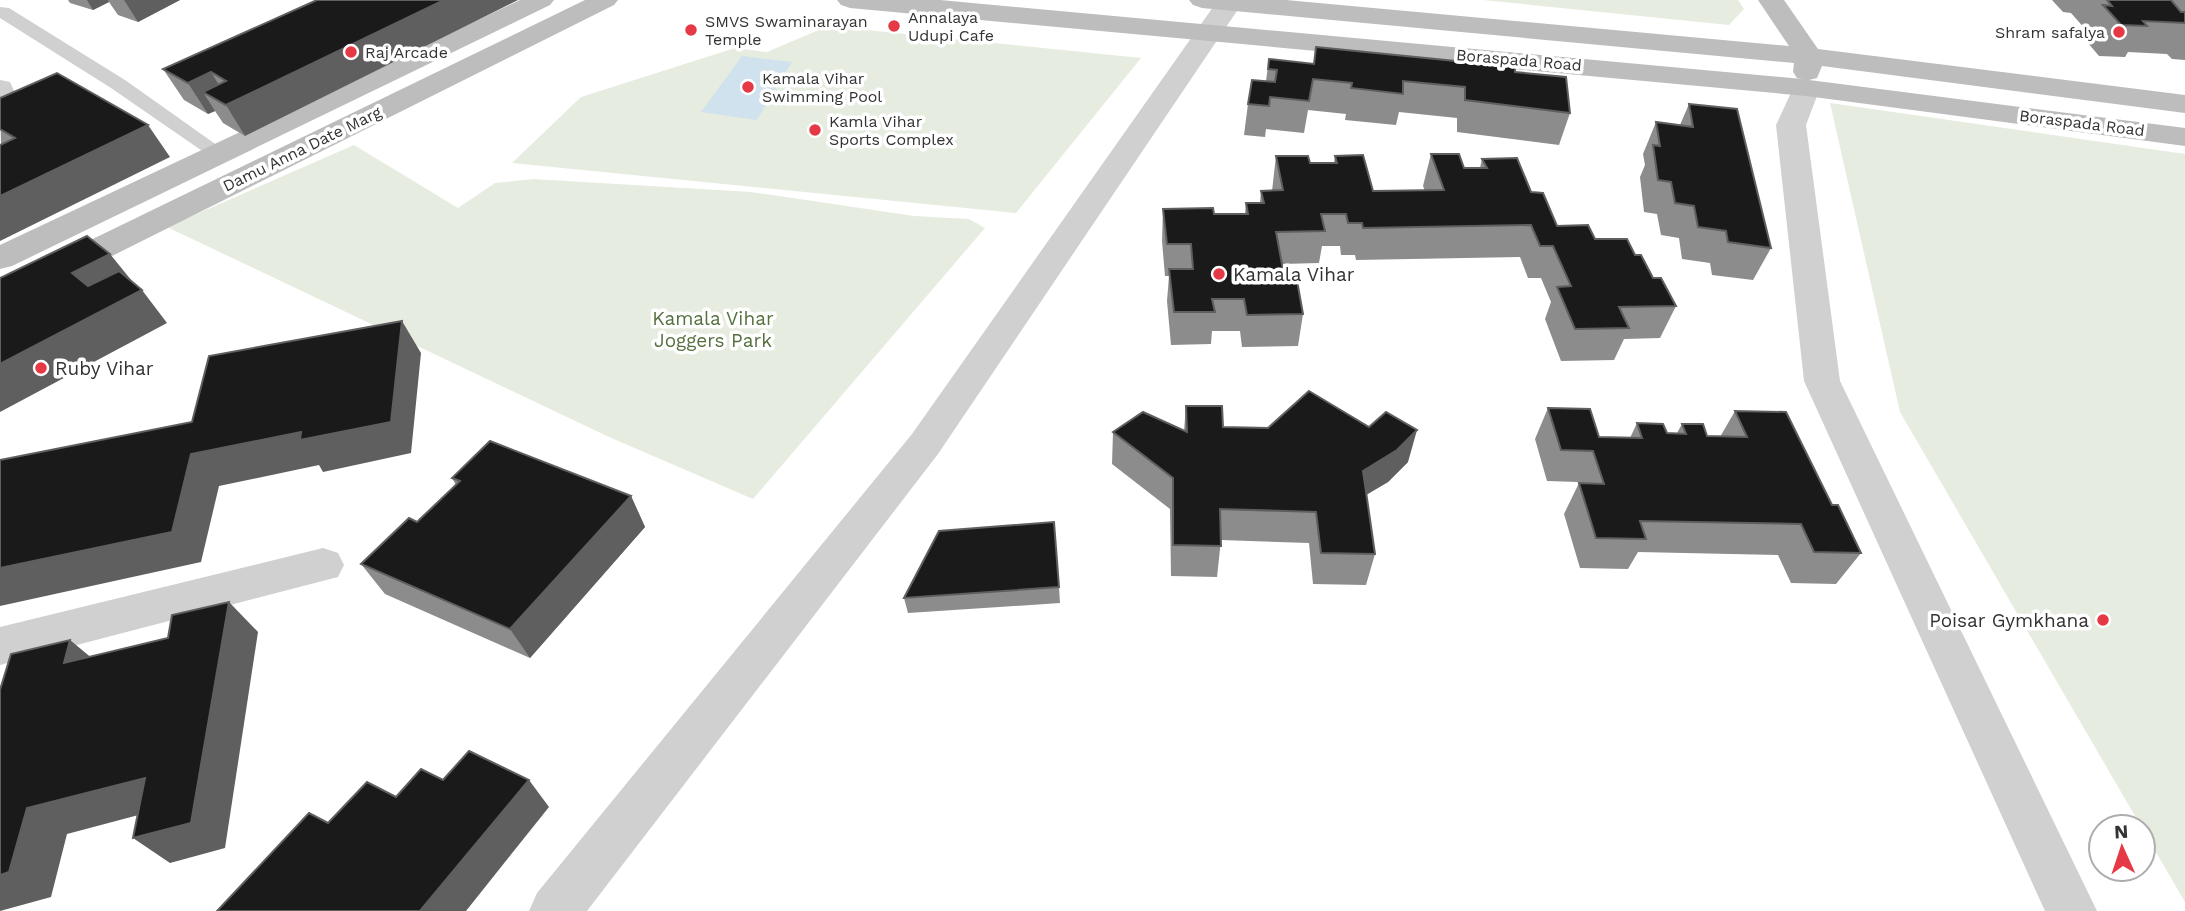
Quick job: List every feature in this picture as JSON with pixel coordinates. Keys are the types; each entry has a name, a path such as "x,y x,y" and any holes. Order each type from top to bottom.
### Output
{"main road":[{"name":"Damu Anna Date Marg","path":"0,258 541,0"},
{"name":"Damu Anna Date Marg","path":"0,298 605,0"},
{"name":"Boraspada Road","path":"850,0 1213,11 1807,72 2185,104"},
{"path":"1772,0 1807,72"},
{"name":"Boraspada Road","path":"1807,72 2185,137"},
{"path":"93,213 125,236"}],"street":[{"path":"555,911 925,444 1213,11"},
{"path":"1807,72 1791,125 1822,380 2071,911"},
{"path":"0,88 3,97 0,99"},
{"path":"0,646 323,565"}],"lane":[{"path":"3,12 118,84 218,153"}],"green space":[{"path":"1483,0 1738,0 1744,9 1729,25"},
{"name":"Kamla Vihar Sports Complex","path":"828,26 1141,58 1016,213 512,163 581,97 735,48 767,52"},
{"name":"Poisar Gymkhana","path":"1830,103 2185,154 2185,902 2157,854 2157,813 2133,813 1900,412"},
{"name":"Kamala Vihar Joggers Park","path":"354,145 458,208 495,183 533,179 751,192 914,216 969,219 985,228 753,499 609,437 167,227"}],"water":[{"name":"Kamala Vihar Swimming Pool","path":"742,56 792,62 757,120 701,112"}],"building":[{"path":"317,0 444,0 226,105 203,92 226,81 211,72 188,83 163,69"},
{"path":"2107,0 2171,0 2181,12 2185,12 2185,23 2143,21 2147,26 2121,25 2103,5 2112,6"},
{"path":"1316,47 1515,67 1515,72 1566,77 1570,113 1465,100 1465,87 1403,81 1403,94 1351,88 1352,83 1313,79 1309,101 1270,97 1269,106 1248,104 1252,80 1275,82 1277,70 1268,69 1269,59 1314,64"},
{"path":"57,73 148,125 0,196 0,145 15,138 0,129 0,98"},
{"path":"1689,104 1737,109 1771,248 1728,242 1726,231 1698,227 1694,206 1675,203 1671,182 1658,180 1653,145 1660,146 1656,122 1693,127"},
{"path":"1431,154 1459,154 1464,168 1487,168 1482,159 1517,158 1531,192 1543,193 1557,226 1588,225 1595,239 1627,239 1635,255 1641,255 1653,278 1661,278 1676,306 1619,307 1629,328 1575,329 1557,287 1571,286 1553,246 1540,246 1531,225 1363,228 1362,223 1348,223 1346,214 1321,214 1325,231 1276,232 1284,275 1296,275 1303,314 1247,315 1244,299 1212,299 1215,312 1174,312 1169,269 1193,269 1191,244 1167,244 1163,209 1213,208 1214,214 1248,214 1246,203 1264,203 1261,191 1283,190 1276,156 1308,156 1310,163 1337,163 1335,156 1363,155 1373,191 1444,190"},
{"path":"87,236 110,254 72,273 88,286 119,271 142,290 0,364 0,278"},
{"path":"402,321 391,422 300,440 301,432 191,454 172,532 0,568 0,460 192,422 209,356"},
{"path":"1309,391 1369,427 1386,412 1417,430 1397,450 1363,471 1375,554 1321,553 1316,512 1220,509 1221,546 1173,545 1173,478 1113,432 1143,412 1187,432 1186,406 1222,406 1223,427 1268,428"},
{"path":"1548,408 1590,409 1599,437 1642,438 1637,423 1663,424 1667,433 1686,434 1682,424 1703,424 1707,436 1747,437 1735,411 1786,412 1832,505 1838,505 1861,553 1814,552 1801,524 1640,521 1646,539 1596,538 1579,483 1604,484 1593,451 1561,450"},
{"path":"490,441 631,496 510,629 361,564 409,518 417,522 460,481 452,478"},
{"path":"1054,522 1059,587 904,598 939,531"},
{"path":"229,602 191,823 133,838 145,778 27,808 9,872 0,875 0,690 11,654 70,640 64,663 168,638 172,615"},
{"path":"469,751 529,780 420,911 217,911 309,813 328,823 367,782 396,797 421,769 443,780"}],"place":[{"name":"Annalaya Udupi Cafe","path":"894,26"},
{"name":"SMVS Swaminarayan Temple","path":"691,30"},
{"name":"Shram safalya","path":"2119,32"},
{"name":"Raj Arcade","path":"351,52"},
{"name":"Kamala Vihar Swimming Pool","path":"748,87"},
{"name":"Kamla Vihar Sports Complex","path":"815,130"},
{"name":"Kamala Vihar","path":"1219,274"},
{"name":"Ruby Vihar","path":"41,368"},
{"name":"Poisar Gymkhana","path":"2103,620"}]}
